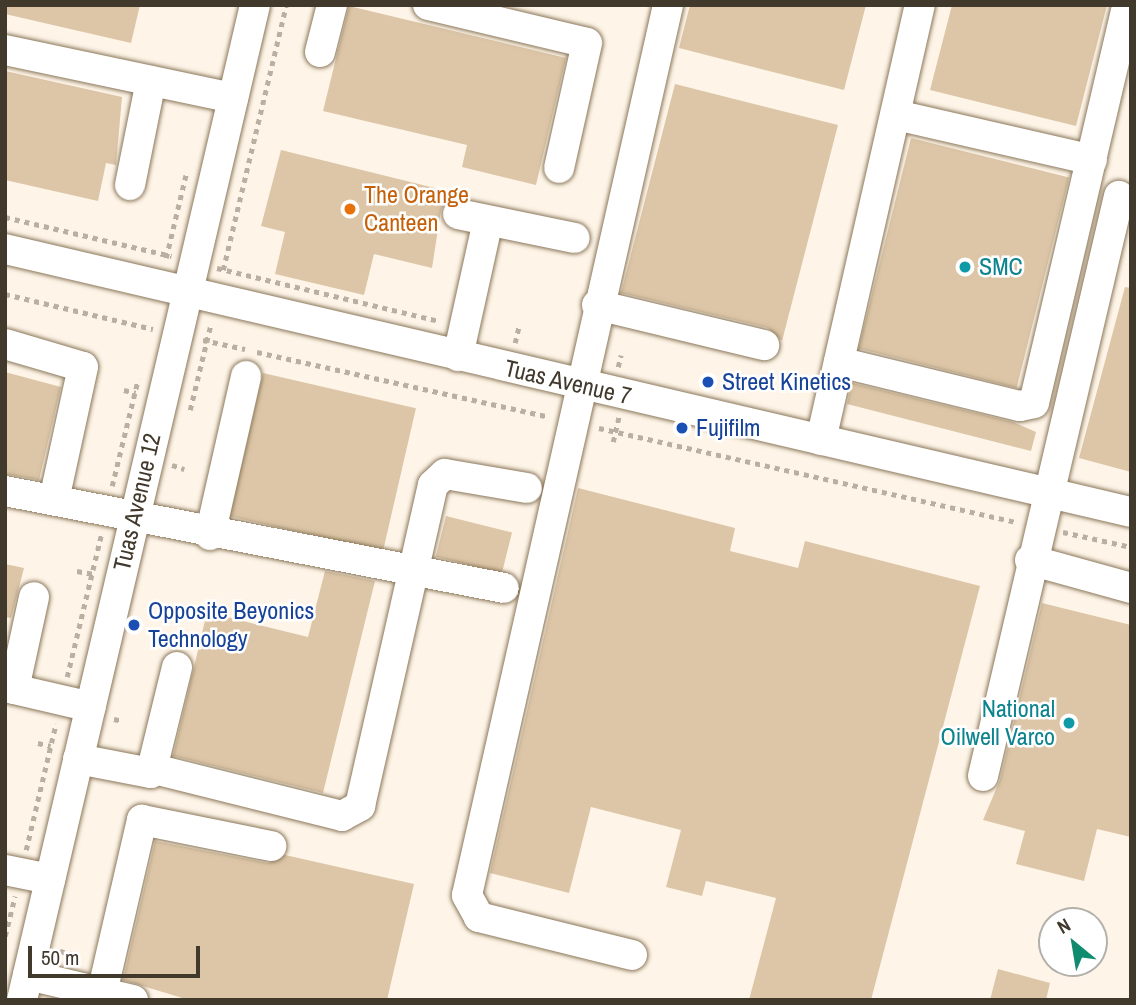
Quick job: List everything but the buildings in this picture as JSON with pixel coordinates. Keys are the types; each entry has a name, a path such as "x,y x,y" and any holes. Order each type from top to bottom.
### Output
{"street":[{"name":"Tuas Avenue 12","path":"25,987 90,707 120,514 173,289 233,98 255,5"},
{"path":"320,52 332,5"},
{"path":"428,5 587,43 559,168"},
{"path":"632,955 479,917 467,895 578,384 668,5"},
{"path":"821,440 920,5"},
{"path":"839,362 1020,406 1034,403 1127,5"},
{"path":"5,50 233,98"},
{"path":"130,185 151,81"},
{"path":"896,116 1092,160"},
{"path":"984,776 1045,492 1119,196"},
{"path":"458,214 575,238"},
{"path":"458,356 488,220"},
{"name":"Tuas Avenue 7","path":"5,248 1131,512"},
{"path":"597,305 764,345"},
{"path":"5,344 83,367 54,500"},
{"path":"211,535 246,376"},
{"path":"154,769 342,816 360,806 417,572 433,485 445,474 527,488"},
{"path":"5,491 211,535 504,588"},
{"path":"1030,560 1131,588"},
{"path":"34,597 10,688 90,707"},
{"path":"78,759 147,775 154,769 177,667"},
{"path":"102,993 142,820 271,846"},
{"path":"13,871 50,879"},
{"path":"25,987 102,993 133,1000"}],"path":[{"path":"148,341 173,289 189,160"},
{"path":"5,936 13,871 62,700 120,514 141,367"}],"place":[{"name":"The Orange Canteen","path":"350,209"},
{"name":"SMC","path":"965,267"},
{"name":"Street Kinetics","path":"708,382"},
{"name":"Fujifilm","path":"682,428"},
{"name":"Opposite Beyonics Technology","path":"134,625"},
{"name":"National Oilwell Varco","path":"1069,723"}]}
